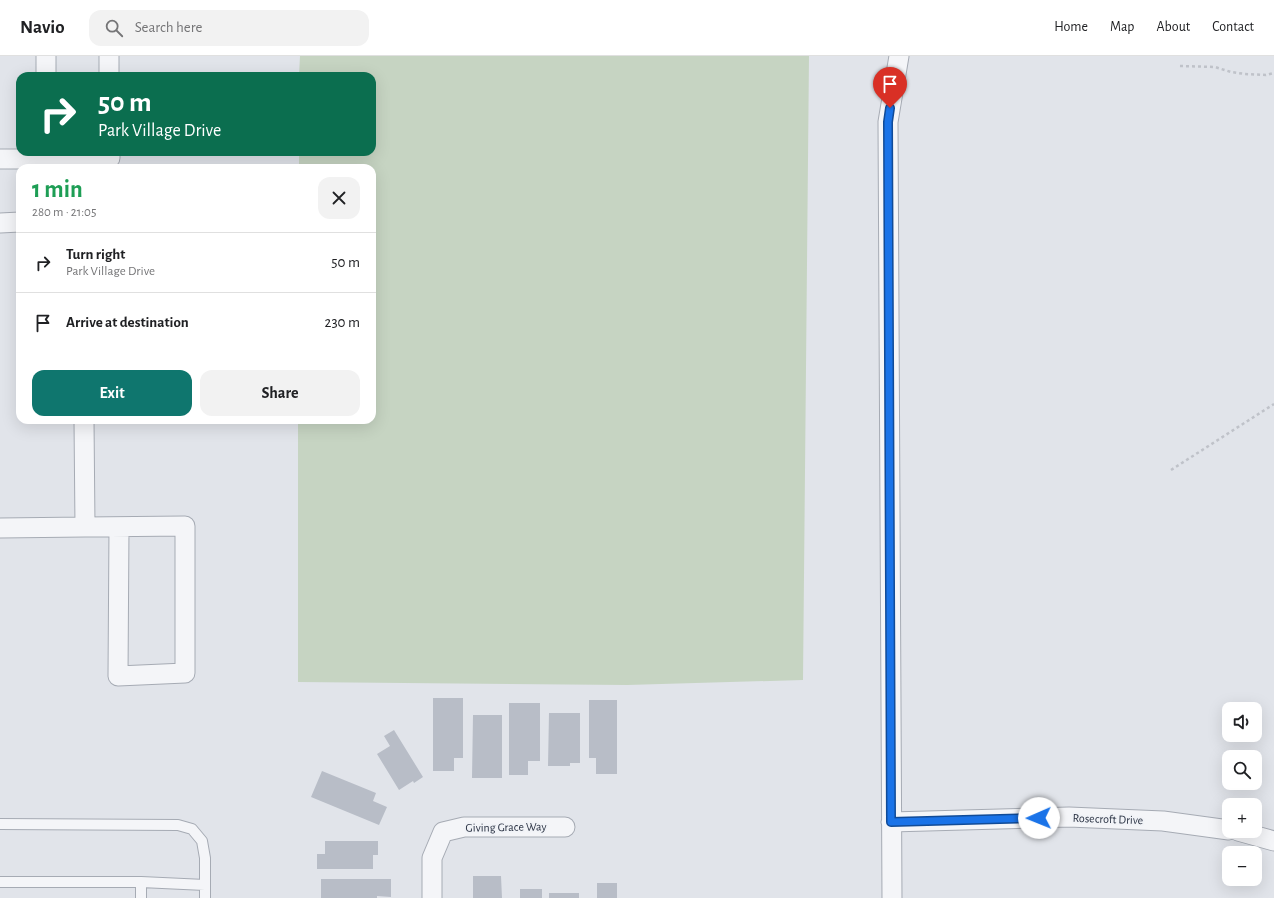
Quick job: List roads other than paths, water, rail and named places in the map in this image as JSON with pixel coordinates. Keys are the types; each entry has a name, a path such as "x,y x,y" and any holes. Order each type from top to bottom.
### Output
{"street":[{"path":"46,56 46,72"},
{"path":"109,56 109,72"},
{"path":"892,898 888,122 899,56"},
{"path":"0,159 34,156"},
{"path":"50,156 80,163 110,158 110,156"},
{"path":"0,222 16,222"},
{"path":"84,424 85,527"},
{"path":"0,528 185,526 185,673 118,676 119,527"},
{"name":"Rosecroft Drive","path":"891,822 1069,817 1163,821 1222,829"},
{"name":"Giving Grace Way","path":"432,898 432,858 443,832 464,827 565,827"},
{"path":"1262,838 1274,841"}],"lane":[{"path":"0,824 178,825 192,829 202,841 205,858 205,898"},
{"path":"0,882 141,882 205,885"},
{"path":"141,882 141,898"}]}
